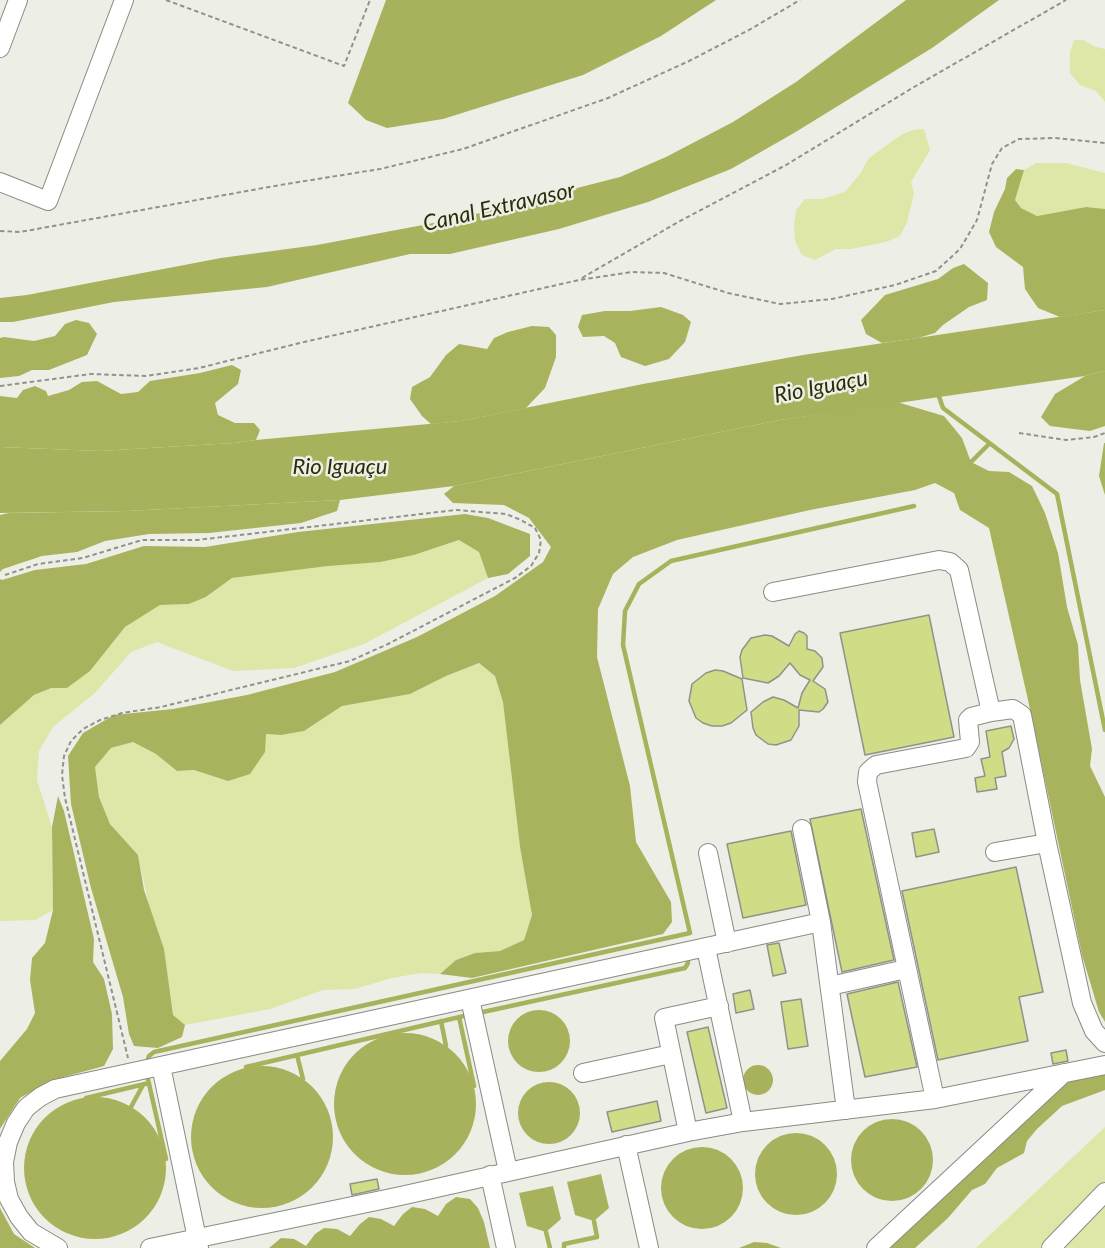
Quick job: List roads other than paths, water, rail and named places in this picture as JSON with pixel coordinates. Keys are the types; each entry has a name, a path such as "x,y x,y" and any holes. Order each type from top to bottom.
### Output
{"street":[{"path":"0,48 18,0"},
{"path":"0,182 48,201 124,0"},
{"path":"773,592 939,560 950,562 959,570 992,712"},
{"path":"935,1099 867,782 868,772 876,765 966,748 970,742 968,720 971,717 1013,709 1022,716 1082,1004 1095,1030 1105,1043"},
{"path":"802,829 821,922 846,1110"},
{"path":"995,852 1047,843"},
{"path":"708,853 727,943"},
{"path":"58,1248 31,1232 19,1217 9,1199 4,1162 8,1142 16,1122 26,1108 55,1089 821,922"},
{"path":"706,948 743,1122"},
{"path":"830,986 906,969"},
{"path":"470,999 499,1173 506,1248"},
{"path":"688,1132 664,1018 719,1006"},
{"path":"583,1073 671,1054"},
{"path":"150,1248 197,1243 688,1132 743,1122 935,1099 1105,1065"},
{"path":"161,1066 197,1243"},
{"path":"876,1248 1064,1073"},
{"path":"626,1145 649,1248"},
{"path":"1051,1248 1105,1192"}],"water":[{"path":"386,0 716,0 661,36 583,75 443,119 387,128 366,120 348,103"},
{"path":"906,0 999,0 932,48 794,133 731,169 648,202 559,229 450,254 410,254 267,287 114,302 13,322 0,322 0,298 27,295 221,258 317,245 460,218 620,177 666,157 733,122 796,82"},
{"name":"Rio Iguaçu","path":"1105,310 1105,371 1085,376 780,420 454,486 340,500 127,511 0,513 0,447 99,451 234,443 461,421 643,384 803,355"},
{"path":"539,1010 551,1012 561,1019 568,1029 570,1041 568,1053 561,1063 551,1070 539,1072 527,1070 517,1063 510,1053 508,1041 510,1029 517,1019 527,1012"},
{"path":"405,1033 432,1039 455,1054 470,1077 476,1104 470,1131 455,1154 432,1169 405,1175 378,1169 355,1154 340,1131 334,1104 340,1077 355,1054 378,1039"},
{"path":"758,1065 768,1070 773,1080 768,1090 758,1095 748,1090 743,1080 748,1070"},
{"path":"262,1066 289,1072 312,1087 327,1110 333,1137 327,1164 312,1187 289,1202 262,1208 235,1202 212,1187 197,1164 191,1137 197,1110 212,1087 235,1072"},
{"path":"543,1082 555,1082 571,1091 578,1101 580,1113 578,1125 571,1135 555,1144 543,1144 532,1139 523,1130 518,1119 518,1107 523,1096 532,1087"},
{"path":"95,1097 122,1103 145,1118 160,1141 166,1168 160,1195 145,1218 122,1233 95,1239 68,1233 45,1218 30,1195 24,1168 30,1141 45,1118 68,1103"},
{"path":"892,1119 908,1122 921,1131 930,1144 933,1160 930,1176 921,1189 908,1198 892,1201 876,1198 863,1189 854,1176 851,1160 854,1144 863,1131 876,1122"},
{"path":"796,1133 812,1136 825,1145 834,1158 837,1174 834,1190 825,1203 812,1212 796,1215 780,1212 767,1203 758,1190 755,1174 758,1158 767,1145 780,1136"},
{"path":"702,1147 718,1150 731,1159 740,1172 743,1188 740,1204 731,1217 718,1226 702,1229 686,1226 673,1217 664,1204 661,1188 664,1172 673,1159 686,1150"},
{"path":"601,1174 609,1208 594,1221 575,1215 567,1182"},
{"path":"553,1186 561,1219 546,1232 527,1226 519,1193"},
{"path":"456,1197 470,1199 478,1208 490,1248 269,1248 281,1238 294,1239 306,1246 315,1234 324,1228 337,1229 350,1236 369,1217 381,1219 394,1226 412,1207 425,1209 438,1216 446,1204"},
{"path":"754,1242 767,1243 781,1248 739,1248"}],"waterway":[{"path":"937,391 943,408 1057,494 1105,730"},
{"path":"971,462 989,444"},
{"path":"147,1062 149,1056 154,1052 690,933 623,645 625,611 639,584 671,561 914,506"},
{"path":"483,1012 685,968 688,963 687,958"},
{"path":"246,1067 464,1016"},
{"path":"459,1017 474,1086"},
{"path":"441,1021 446,1046"},
{"path":"297,1055 303,1079"},
{"path":"147,1075 166,1159"},
{"path":"86,1098 149,1083"},
{"path":"131,1107 143,1085"},
{"path":"564,1248 564,1244 597,1237 594,1221"},
{"path":"546,1232 550,1248"}],"water label":[{"name":"Canal Extravasor","path":"499,207"}]}
